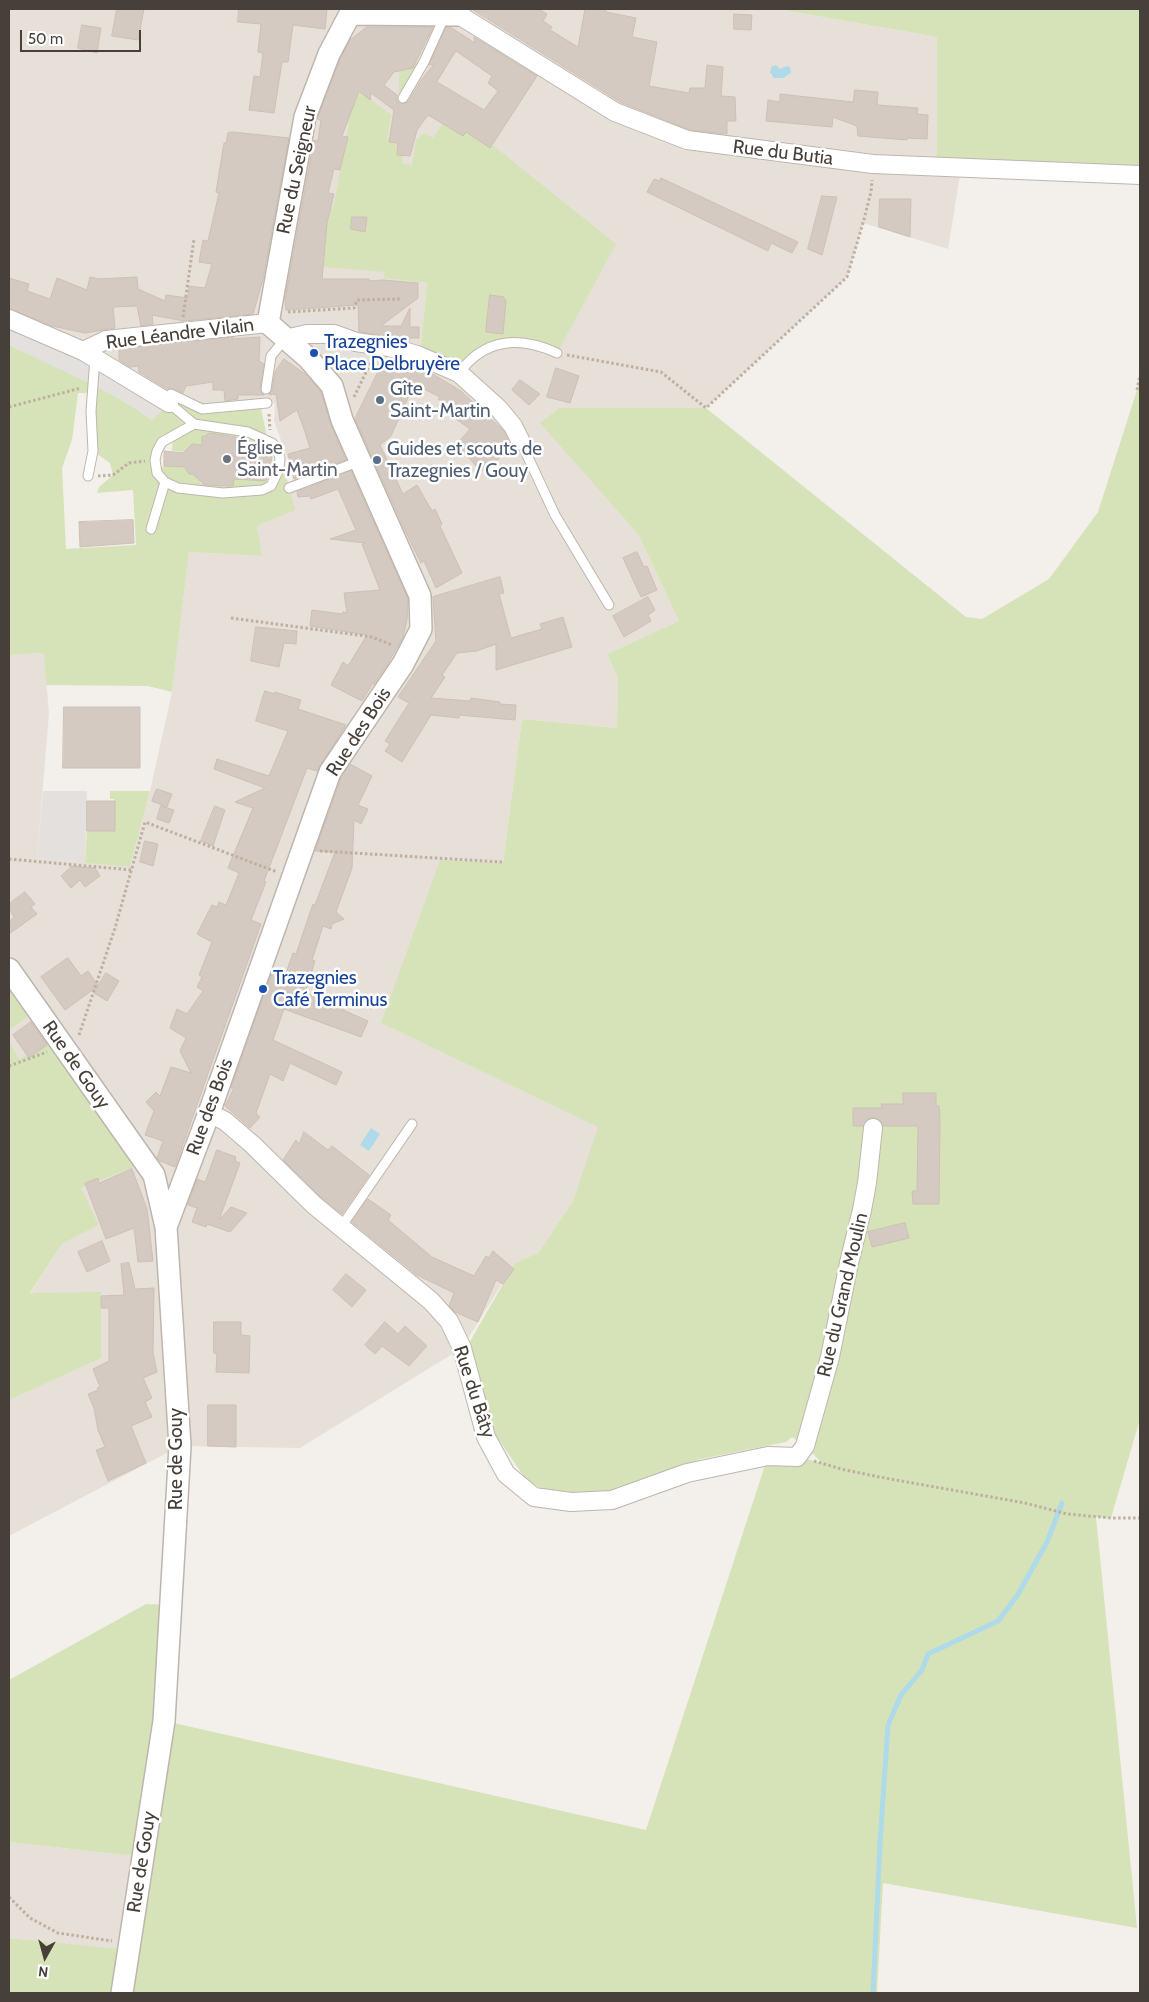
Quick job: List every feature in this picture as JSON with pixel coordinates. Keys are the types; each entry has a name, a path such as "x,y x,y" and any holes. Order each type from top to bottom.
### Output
{"street":[{"name":"Rue du Seigneur","path":"268,323 305,117 348,11 453,13"},
{"name":"Rue du Butia","path":"453,13 615,112 687,140 873,164 1140,175"},
{"name":"Rue Léandre Vilain","path":"9,319 89,354 106,340 268,323"},
{"name":"Rue des Bois","path":"166,1227 330,772 404,664 422,629 420,596 342,420 332,386 308,358 268,323"},
{"path":"285,339 307,334 330,334 356,342 417,355 459,373 499,409 513,426 520,440"},
{"path":"89,354 167,402"},
{"name":"Rue de Gouy","path":"9,969 154,1175 166,1227 180,1446 164,1721 122,1993"},
{"name":"Rue du Bâty","path":"208,1113 225,1121 253,1145 314,1205 431,1301 449,1321 462,1348 486,1437 506,1474 534,1497 571,1502 612,1500 687,1473 768,1456 797,1457"},
{"name":"Rue du Grand Moulin","path":"797,1457 805,1446 830,1358 848,1263 867,1183 873,1128"}],"lane":[{"path":"403,98 442,22 453,13"},
{"path":"266,389 271,356 285,339"},
{"path":"459,373 479,352 499,345 519,342 542,346 557,353"},
{"path":"88,476 93,451 91,410 93,385 89,354"},
{"path":"194,424 162,442 157,451 155,460 157,473 165,482 178,488 204,492 245,493 262,490 271,486 276,478 280,458 277,448 272,443 248,432 194,424 167,402 171,394 202,409 267,402"},
{"path":"520,440 555,515 609,605"},
{"path":"288,488 360,461"},
{"path":"151,529 165,482"},
{"path":"341,1227 412,1124"}],"path":[{"path":"557,353 661,372 706,408 847,277 871,192 873,164"},
{"path":"180,332 194,239"},
{"path":"268,323 284,313 354,308 357,300 401,299"},
{"path":"342,420 370,365 377,345"},
{"path":"1137,390 1140,374"},
{"path":"9,407 93,385"},
{"path":"88,476 112,475 129,463 155,460"},
{"path":"231,618 372,637 410,652"},
{"path":"9,1066 63,1046 78,1037 116,928 145,822 291,877"},
{"path":"302,850 502,862"},
{"path":"9,859 132,870"},
{"path":"797,1457 845,1470 1025,1503 1050,1511 1111,1518 1140,1518"},
{"path":"9,1897 30,1918 58,1933 129,1943"}],"shaded area":[{"path":"9,9 778,9 937,37 937,167 961,169 948,249 863,223 847,277 706,408 559,408 541,423 638,534 679,621 607,654 618,679 617,728 522,719 503,863 381,1023 599,1127 573,1201 538,1253 515,1263 462,1348 300,1448 180,1446 9,1536 9,1400 33,1388 30,1294 62,1244 99,1225 55,1138 55,1035 20,1059 9,1042 9,1030 31,1015 9,986 9,655 44,653 49,713 37,858 130,867 150,791 172,692 189,552 261,556 257,526 294,483 274,421 275,403 202,409 9,319","holes":["616,244 417,355 421,344 427,283 389,278"]},
{"path":"329,316 329,324 294,326 293,319"},
{"path":"9,319 169,403 152,420 123,401 93,385 9,345"},
{"path":"336,338 349,346 349,351 366,350 368,362 351,363 350,359 346,360 345,357 340,357 338,350 319,352 317,340"},
{"path":"43,791 87,791 85,863 37,858"},
{"path":"9,1842 143,1857 128,1951 9,1938"}],"green space":[{"path":"778,9 1140,9 1140,175 937,167 937,37"},
{"path":"399,59 420,61 400,94 399,93"},
{"path":"359,90 391,115 387,138 405,141 402,163 412,165 416,140 424,133 433,138 444,122 466,128 490,143 616,244 557,353 519,342 479,352 459,373 417,355 421,344 427,283 384,278 385,272 323,267 325,252 322,251 313,204 333,209 349,124 330,118"},
{"path":"9,345 101,388 152,420 176,396 202,409 260,403 269,447 235,444 235,436 204,434 203,446 191,445 183,452 172,451 173,436 157,451 158,473 164,465 181,466 189,473 200,474 200,483 231,486 232,477 266,480 266,488 279,469 284,468 295,510 257,526 262,556 189,552 172,692 148,686 46,685 44,653 9,655","holes":["93,386 93,451 110,463 113,475 99,487 97,493 133,490 136,545 66,549 62,468 72,440 78,393 86,393"]},
{"path":"1140,375 1140,1419 1111,1518 1096,1517 1137,1928 883,1883 877,1993 9,1993 9,1938 128,1950 143,1857 9,1842 9,1680 146,1604 171,1605 165,1721 646,1830 768,1456 797,1457 822,1463 805,1446 792,1437 786,1442 701,1459 609,1492 550,1492 527,1481 495,1434 468,1345 515,1263 538,1253 573,1201 598,1127 381,1023 440,860 503,863 522,719 617,728 618,679 607,654 679,621 638,534 540,423 559,408 706,408 966,617 982,619 1049,579 1098,512 1137,390"},
{"path":"110,791 150,791 130,867 85,863 87,829 114,829 114,799 110,799"},
{"path":"9,986 31,1015 9,1030"},
{"path":"49,1039 134,1167 81,1188 99,1225 62,1244 30,1293 101,1292 101,1358 9,1400 9,1042 20,1059"}],"water":[{"path":"776,65 780,69 787,66 790,67 791,73 783,78 774,78 770,72 772,66"},
{"path":"371,1128 380,1134 369,1151 360,1145"}],"building":[{"path":"117,9 144,9 138,40 112,36"},
{"path":"239,9 327,9 325,29 293,25 288,62 282,62 274,113 249,110 254,76 260,77 263,53 258,52 261,24 238,22"},
{"path":"472,9 539,9 547,14 543,21 552,27 550,30 578,47 585,9 606,9 606,12 636,18 632,37 657,42 649,86 689,93 690,88 705,88 707,65 723,67 721,96 735,97 736,121 727,121 727,134 690,130 622,103"},
{"path":"734,14 752,15 751,30 734,29"},
{"path":"82,25 101,28 97,53 78,48"},
{"path":"367,27 433,27 413,68 394,72 384,85 397,95 397,101 400,104 408,102 434,64 429,65 446,27 450,27 475,43 474,37 537,76 490,148 466,132 463,136 428,115 417,130 410,156 397,155 398,143 389,142 394,110 371,93 370,100 359,91 342,136 348,137 340,170 334,169 328,193 334,194 327,223 322,279 369,279 369,281 383,280 418,283 418,298 381,326 401,326 410,308 410,327 419,327 419,338 409,338 409,342 359,332 358,305 286,310 285,300 314,140 318,141 321,120 317,119 340,59 350,40","holes":["456,51 492,76 488,83 498,91 484,110 437,82"]},
{"path":"855,90 878,92 877,105 918,108 917,114 928,115 927,139 907,138 907,140 858,136 857,126 833,117 832,127 766,121 768,100 780,102 780,94 853,102"},
{"path":"228,133 289,138 263,279 253,314 184,321 152,315 153,324 141,326 137,306 113,307 115,328 85,333 52,326 9,309 9,278 29,284 27,291 50,299 57,278 87,290 90,277 99,279 137,277 138,289 165,301 166,295 188,298 189,286 205,288 212,264 199,262 203,240 208,241 219,193 216,192 224,143 226,143"},
{"path":"661,178 798,242 792,253 771,243 768,251 647,192 654,179 660,181"},
{"path":"822,196 837,197 822,255 808,249"},
{"path":"880,199 911,199 910,237 879,227"},
{"path":"352,217 367,217 365,232 351,229"},
{"path":"490,295 504,297 504,300 506,300 503,334 486,332"},
{"path":"234,337 232,339 260,337 259,361 264,364 260,389 264,395 238,395 238,399 225,401 224,390 213,390 213,382 186,386 183,393 173,388 167,389 139,372 138,366 130,367 119,360 119,349"},
{"path":"385,358 431,373 461,391 503,430 510,444 503,450 506,453 481,472 457,444 470,429 446,412 450,406 438,399 440,397 414,384 391,436 380,445 403,494 417,485 432,511 435,509 442,524 440,526 462,573 436,588 424,561 421,563 404,528 355,419"},
{"path":"284,359 305,374 321,392 331,425 346,460 294,479 288,454 310,448 297,410 280,421 276,394 269,395 272,390 275,372"},
{"path":"556,368 579,376 570,403 547,397"},
{"path":"520,380 540,394 529,405 512,390"},
{"name":"Église Saint-Martin","path":"210,433 236,437 235,443 261,445 268,448 271,451 272,458 271,472 266,481 234,479 233,486 204,485 193,474 189,474 184,467 164,466 164,451 183,453 192,444 202,445 202,437"},
{"path":"351,471 408,599 407,620 403,637 387,665 362,701 331,685 343,662 348,666 367,635 310,626 312,610 347,613 344,593 380,590 362,544 365,543 330,539 356,530 338,489 311,499 310,496 298,497 297,492"},
{"path":"133,520 134,543 80,547 79,522"},
{"path":"637,552 644,567 647,566 657,590 641,597 623,558"},
{"path":"500,577 504,593 499,594 511,638 542,629 540,624 563,617 572,647 496,670 496,644 477,651 457,653 442,675 445,677 431,698 470,701 471,698 516,705 515,720 459,715 459,718 431,715 402,762 385,751 390,744 385,741 409,703 398,697 436,641 433,597"},
{"path":"648,597 655,610 648,615 651,621 624,637 613,616"},
{"path":"256,627 297,631 296,644 284,643 279,667 251,661"},
{"path":"265,691 301,700 298,709 346,725 317,771 307,768 251,920 261,924 175,1167 157,1158 163,1141 145,1135 154,1111 146,1102 156,1092 160,1096 171,1067 191,1073 180,1051 186,1038 170,1028 177,1009 187,1014 203,991 197,987 202,977 199,975 212,942 197,934 212,905 217,907 219,902 226,905 239,873 228,868 253,808 235,802 265,788 214,769 217,759 269,776 288,731 256,721"},
{"path":"64,707 140,707 140,768 63,768"},
{"path":"350,764 372,776 358,805 368,809 361,824 354,820 352,868 336,912 344,919 332,924 331,929 323,926 312,960 315,961 305,993 368,1021 361,1037 284,1009 273,1040 342,1072 336,1085 290,1063 283,1081 270,1074 256,1113 260,1117 250,1128 225,1106 234,1088 231,1088 273,969 286,973 293,953 296,954 313,904 315,905 335,852 315,851 341,778"},
{"path":"157,789 172,794 167,807 152,801"},
{"path":"87,801 115,801 115,831 87,831"},
{"path":"161,806 174,810 169,823 157,819"},
{"path":"215,806 225,810 213,846 201,841"},
{"path":"145,841 158,844 153,866 140,862"},
{"path":"70,866 95,868 100,876 85,887 80,880 71,888 61,876"},
{"path":"25,892 35,904 31,907 37,914 9,934 9,922 14,917 9,909 9,904"},
{"path":"68,958 81,976 88,971 98,986 65,1010 41,977"},
{"path":"106,973 119,981 107,1001 94,993"},
{"path":"31,1022 47,1045 29,1058 13,1035"},
{"path":"903,1093 936,1093 936,1106 939,1106 940,1120 939,1204 913,1204 912,1191 917,1191 918,1126 883,1126 880,1120 874,1117 868,1119 863,1126 853,1126 853,1108 882,1108 881,1104 903,1104"},
{"path":"304,1132 328,1150 332,1146 369,1175 342,1214 321,1197 283,1160 296,1140 299,1144"},
{"path":"217,1150 236,1157 235,1161 240,1163 219,1220 231,1207 247,1213 230,1232 207,1224 206,1227 192,1222 197,1208 188,1205 197,1179 205,1182"},
{"path":"132,1169 147,1209 153,1261 138,1262 134,1228 106,1239 85,1183 98,1178 99,1183"},
{"path":"368,1199 391,1215 388,1220 432,1257 474,1276 486,1256 489,1258 493,1251 514,1269 503,1284 496,1280 478,1322 455,1312 449,1306 454,1293 417,1275 352,1222"},
{"path":"905,1223 909,1238 872,1247 868,1232"},
{"path":"102,1241 110,1261 87,1272 78,1252"},
{"path":"129,1263 135,1289 154,1288 153,1353 157,1372 143,1378 152,1398 145,1402 152,1417 131,1426 146,1463 108,1481 96,1450 105,1447 88,1394 98,1390 97,1388 100,1387 93,1369 109,1361 109,1308 101,1308 101,1296 124,1295 121,1264"},
{"path":"346,1274 366,1290 352,1307 333,1290"},
{"path":"214,1322 241,1322 241,1335 250,1336 249,1373 216,1372 217,1354 214,1353"},
{"path":"385,1322 398,1334 405,1326 427,1346 409,1366 382,1346 375,1354 365,1345"},
{"path":"208,1405 236,1405 236,1447 208,1446"}],"waterway":[{"path":"873,1993 888,1725 901,1695 922,1670 928,1654 998,1621 1017,1596 1047,1542 1062,1503"}],"place":[{"name":"Trazegnies Place Delbruyère","path":"314,353"},
{"name":"Gîte Saint-Martin","path":"380,400"},
{"name":"Église Saint-Martin","path":"227,459"},
{"name":"Guides et scouts de Trazegnies / Gouy","path":"377,460"},
{"name":"Trazegnies Café Terminus","path":"263,989"}]}
